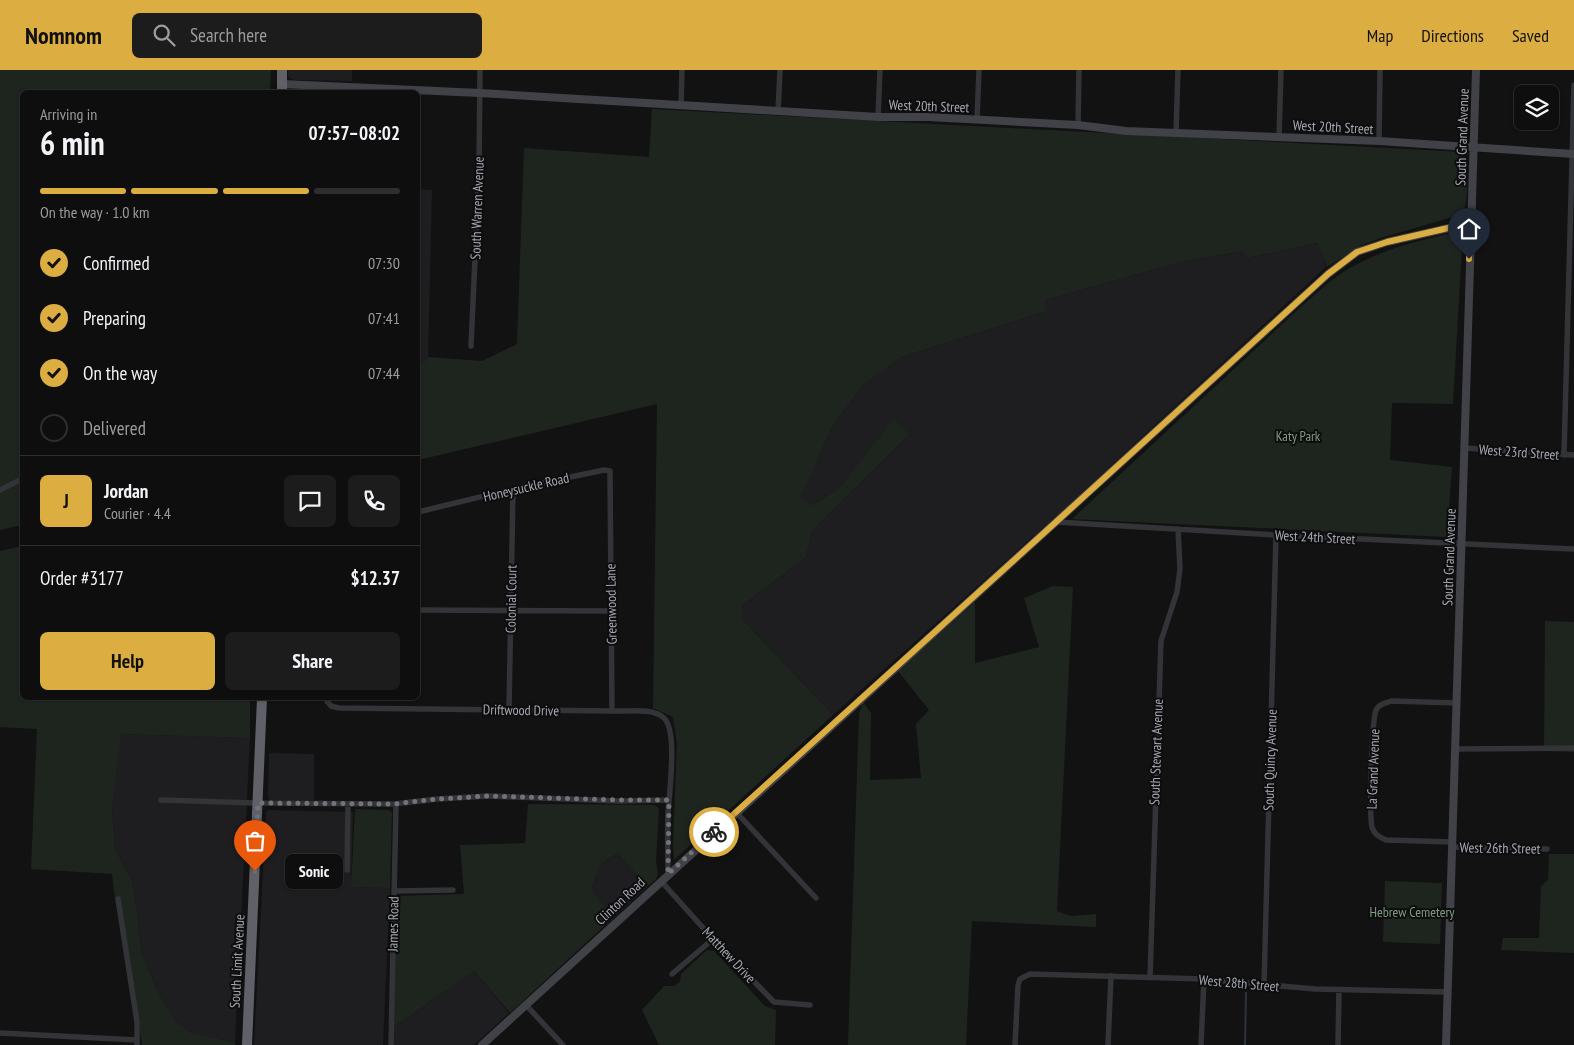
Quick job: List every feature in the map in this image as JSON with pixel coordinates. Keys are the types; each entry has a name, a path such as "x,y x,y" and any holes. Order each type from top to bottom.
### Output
{"highway":[{"path":"282,70 282,88"},
{"name":"South Limit Avenue","path":"247,1045 262,700"}],"street":[{"name":"South Warren Avenue","path":"471,346 480,70"},
{"path":"681,104 682,70"},
{"path":"778,112 780,70"},
{"path":"878,117 880,70"},
{"path":"976,120 979,70"},
{"path":"1078,125 1079,70"},
{"path":"1176,132 1178,70"},
{"path":"1279,137 1281,70"},
{"path":"1379,141 1380,70"},
{"name":"South Grand Avenue","path":"1446,1045 1476,70"},
{"path":"1564,455 1574,85"},
{"name":"West 20th Street","path":"282,88 361,90"},
{"name":"West 20th Street","path":"420,91 681,104 778,112 1078,125 1126,131 1379,141 1573,154"},
{"name":"Clinton Road","path":"482,1045 1328,274 1357,252 1387,242 1470,223"},
{"name":"West 23rd Street","path":"1465,448 1574,455"},
{"name":"Honeysuckle Road","path":"420,512 513,489 607,470 610,471 610,497"},
{"path":"0,490 20,480"},
{"name":"Colonial Court","path":"509,710 513,489"},
{"name":"Greenwood Lane","path":"610,497 612,711"},
{"name":"West 24th Street","path":"1056,522 1276,535 1574,549"},
{"name":"South Stewart Avenue","path":"1150,978 1161,641 1177,592 1180,569 1178,529"},
{"name":"South Quincy Avenue","path":"1264,984 1276,535"},
{"path":"420,610 611,611"},
{"name":"Driftwood Drive","path":"328,700 329,704 334,707 650,712 662,717 669,725 671,740 669,800"},
{"name":"La Grand Avenue","path":"1452,844 1386,840 1375,833 1371,819 1373,738 1375,714 1377,708 1382,703 1392,701 1457,703"},
{"path":"1455,749 1574,748"},
{"path":"161,800 348,805 396,804 488,796 669,800 668,874"},
{"name":"James Road","path":"391,1045 396,804"},
{"path":"347,870 348,805"},
{"path":"736,812 816,898"},
{"name":"West 26th Street","path":"1452,844 1547,849"},
{"name":"Matthew Drive","path":"661,880 713,939 774,1002 810,1005"},
{"path":"394,891 453,890"},
{"path":"0,1033 137,1042 137,1022 118,899"},
{"path":"672,974 713,939"},
{"name":"West 28th Street","path":"1015,1045 1018,985 1020,979 1030,974 1204,979 1339,990 1447,992"},
{"path":"1108,1045 1110,976"},
{"path":"1201,1045 1204,979"},
{"path":"1338,1045 1339,990"},
{"path":"526,1005 563,1045"}],"shaded area":[{"path":"288,70 352,70 352,81 295,80 288,76"},
{"path":"420,189 432,190 428,357 420,365"},
{"path":"1319,243 1326,267 1065,508 833,715 743,620 742,605 806,557 812,531 910,434 894,420 839,488 813,505 799,498 832,427 861,387 901,357 1047,311 1045,300 1181,262 1244,251 1248,258"},
{"path":"120,734 250,738 235,1042 191,1033 175,1020 157,990 142,954 133,883 115,849 112,808"},
{"path":"269,753 314,754 314,800 271,801 268,798"},
{"path":"268,810 353,812 351,887 390,888 383,1045 254,1045 266,813"},
{"path":"617,853 648,886 614,917 591,889 601,864"},
{"path":"474,971 509,1013 474,1045 391,1045 392,1028"}],"green space":[{"path":"0,70 271,70 270,90 20,90 20,525 0,530"},
{"path":"652,109 1463,152 1467,165 1467,191 1463,214 1362,245 1327,267 1318,243 1248,258 1243,251 1181,262 1045,300 1047,311 901,357 861,387 832,427 800,498 813,505 839,488 894,419 910,434 812,531 806,557 742,605 743,620 833,715 674,860 677,743 673,717 653,708 657,404 420,460 420,365 428,357 482,361 517,344 524,148 649,157"},
{"name":"Katy Park","path":"1463,230 1453,404 1392,403 1390,460 1452,467 1447,537 1072,519 1327,284 1356,265 1386,251"},
{"path":"20,546 20,700 250,700 250,738 121,734 112,808 115,849 133,883 142,954 157,990 175,1020 191,1033 235,1042 235,1045 142,1045 120,900 115,899 112,874 31,869 37,729 0,727 0,551"},
{"path":"1053,586 1073,587 1057,911 1071,916 1096,914 1096,927 972,921 966,1045 848,1045 859,713 863,702 871,713 870,780 921,778 916,724 929,710 898,671 975,602 975,663 1039,647 1024,598"},
{"path":"1545,621 1574,622 1574,752 1544,751"},
{"path":"528,804 654,805 659,808 656,861 658,874 656,879 648,886 617,853 601,864 591,889 614,917 510,1013 474,971 392,1028 397,896 464,894 460,845 525,843"},
{"path":"355,809 388,810 392,812 390,888 351,887"},
{"path":"1549,854 1574,854 1574,953 1501,950 1503,938 1539,938 1541,886 1548,880"},
{"name":"Hebrew Cemetery","path":"1385,881 1442,883 1440,944 1383,942"},
{"path":"707,950 714,951 765,1006 776,1010 775,1045 659,1045 642,1010 664,986 674,986 680,982 681,974"}],"waterway":[{"path":"1245,1045 1246,993"}],"way so far":[{"path":"255,871 258,803 394,804 488,796 529,796 589,800 669,800 667,833 668,874 714,832"}],"place":[{"name":"Sonic","path":"255,871"}],"route":[{"path":"714,832 1328,274 1357,252 1387,242 1470,223 1469,259"}]}
